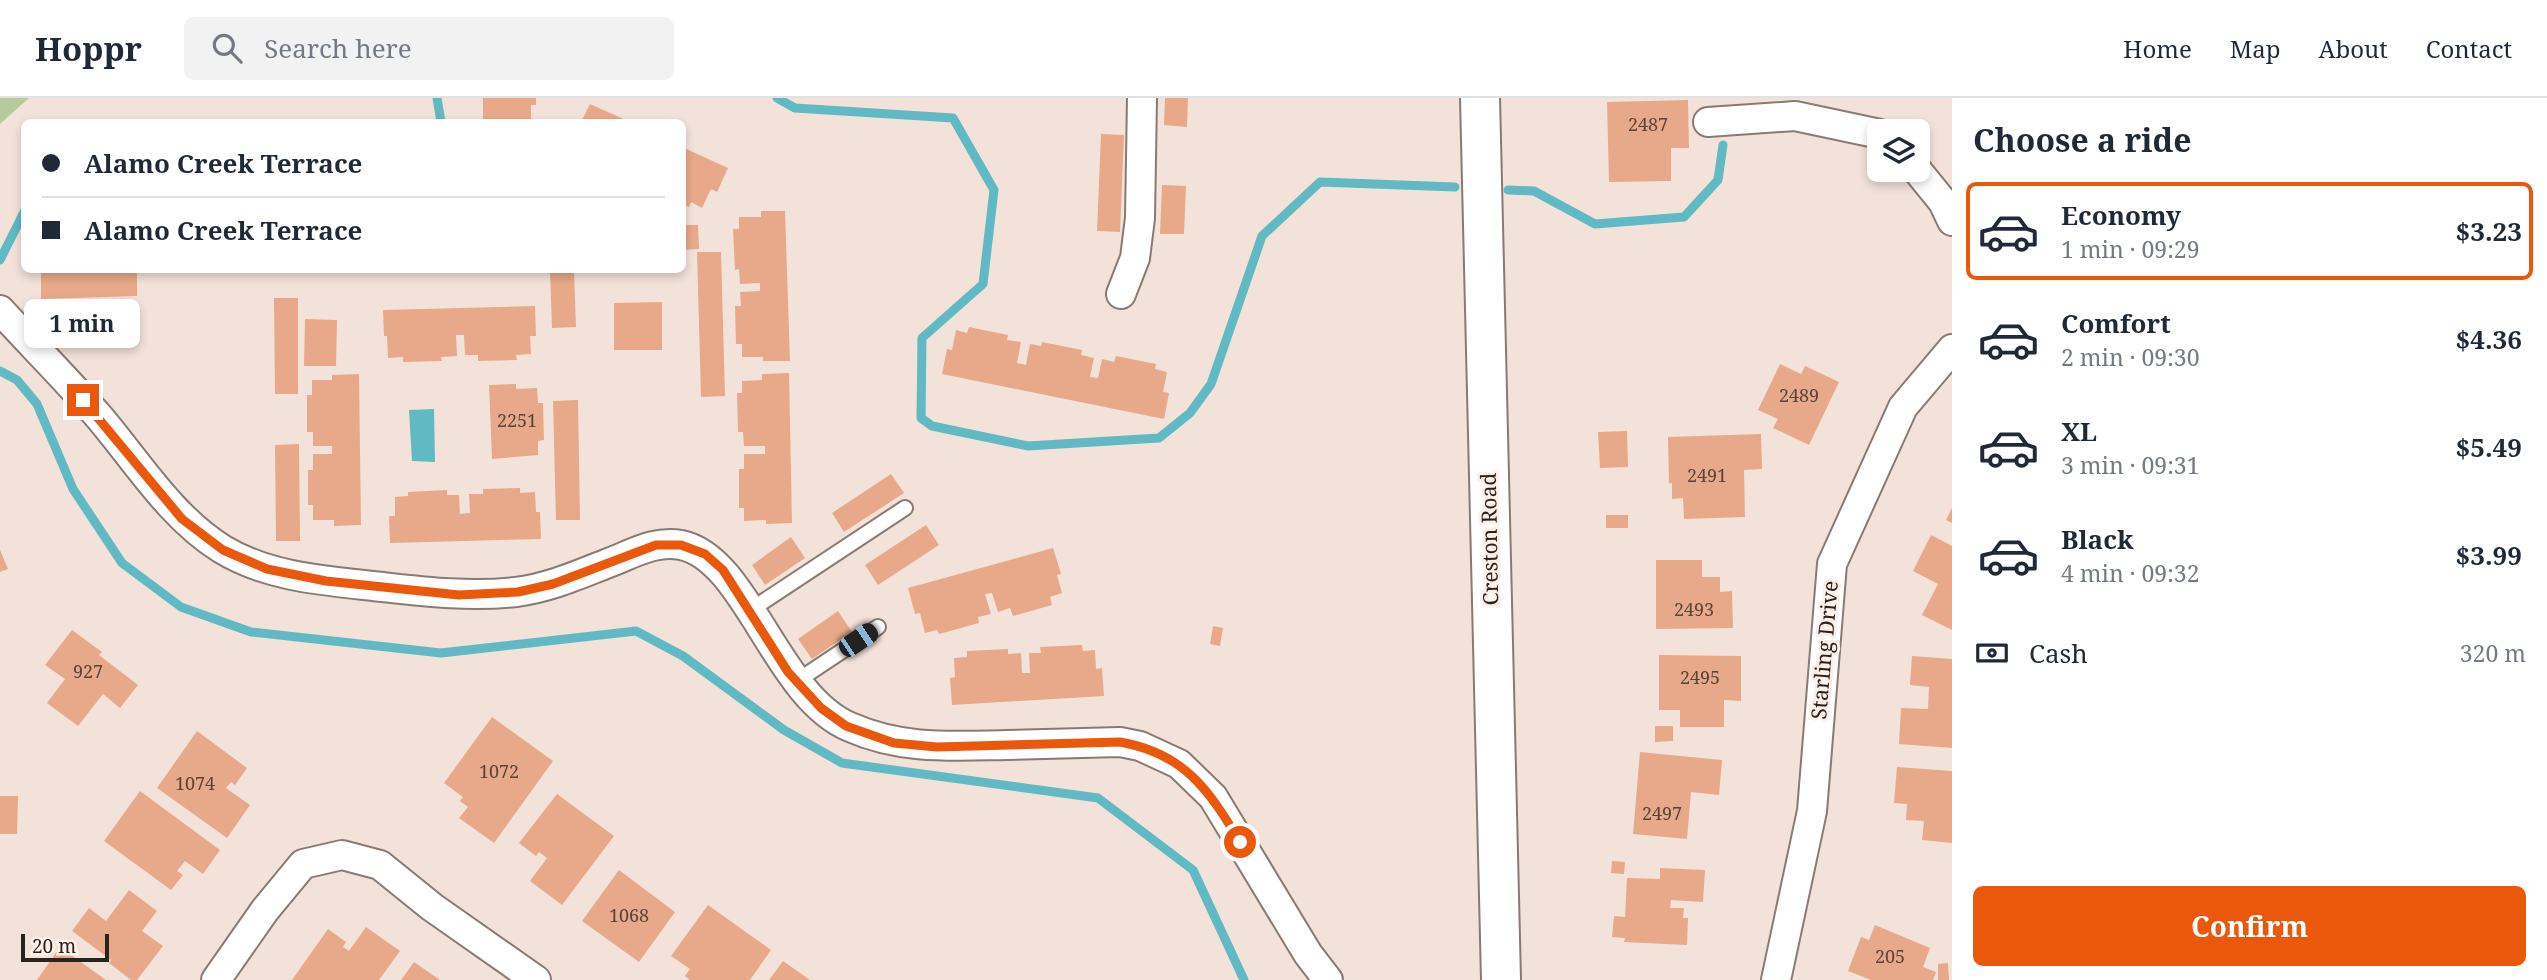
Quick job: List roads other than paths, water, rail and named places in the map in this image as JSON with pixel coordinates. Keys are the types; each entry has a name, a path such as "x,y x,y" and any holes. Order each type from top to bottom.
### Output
{"main road":[{"name":"Creston Road","path":"1480,98 1501,980"}],"street":[{"path":"1121,294 1135,258 1140,218 1142,98"},
{"path":"1708,122 1795,116 1867,131"},
{"path":"1927,182 1943,202 1952,221"},
{"path":"0,310 99,418 182,519 223,550 267,569 326,581 459,595 518,592 553,584 656,545 681,545 705,554 723,570 788,672 821,708 846,726 894,743 937,747 1120,742 1140,746 1180,764 1213,797 1308,954 1328,980"},
{"name":"Starling Drive","path":"1776,980 1812,811 1832,564 1903,407 1952,349"},
{"path":"215,980 265,910 303,864 342,855 380,865 432,907 536,980"}],"lane":[{"path":"749,611 905,508"},
{"path":"797,681 878,627"}],"water":[{"path":"434,409 435,462 412,461 409,410"}],"waterway":[{"path":"437,98 440,119"},
{"path":"777,98 795,108 953,118 994,190 983,284 922,338 921,418 932,426 1028,446 1159,438 1190,413 1211,384 1262,236 1320,182 1455,187"},
{"path":"1508,190 1534,191 1595,224 1684,217 1718,180 1723,145"},
{"path":"0,260 21,218"},
{"path":"0,371 17,380 37,404 73,489 122,563 181,607 251,632 441,653 636,631 683,656 784,730 842,763 1098,798 1193,870 1244,980"}]}
